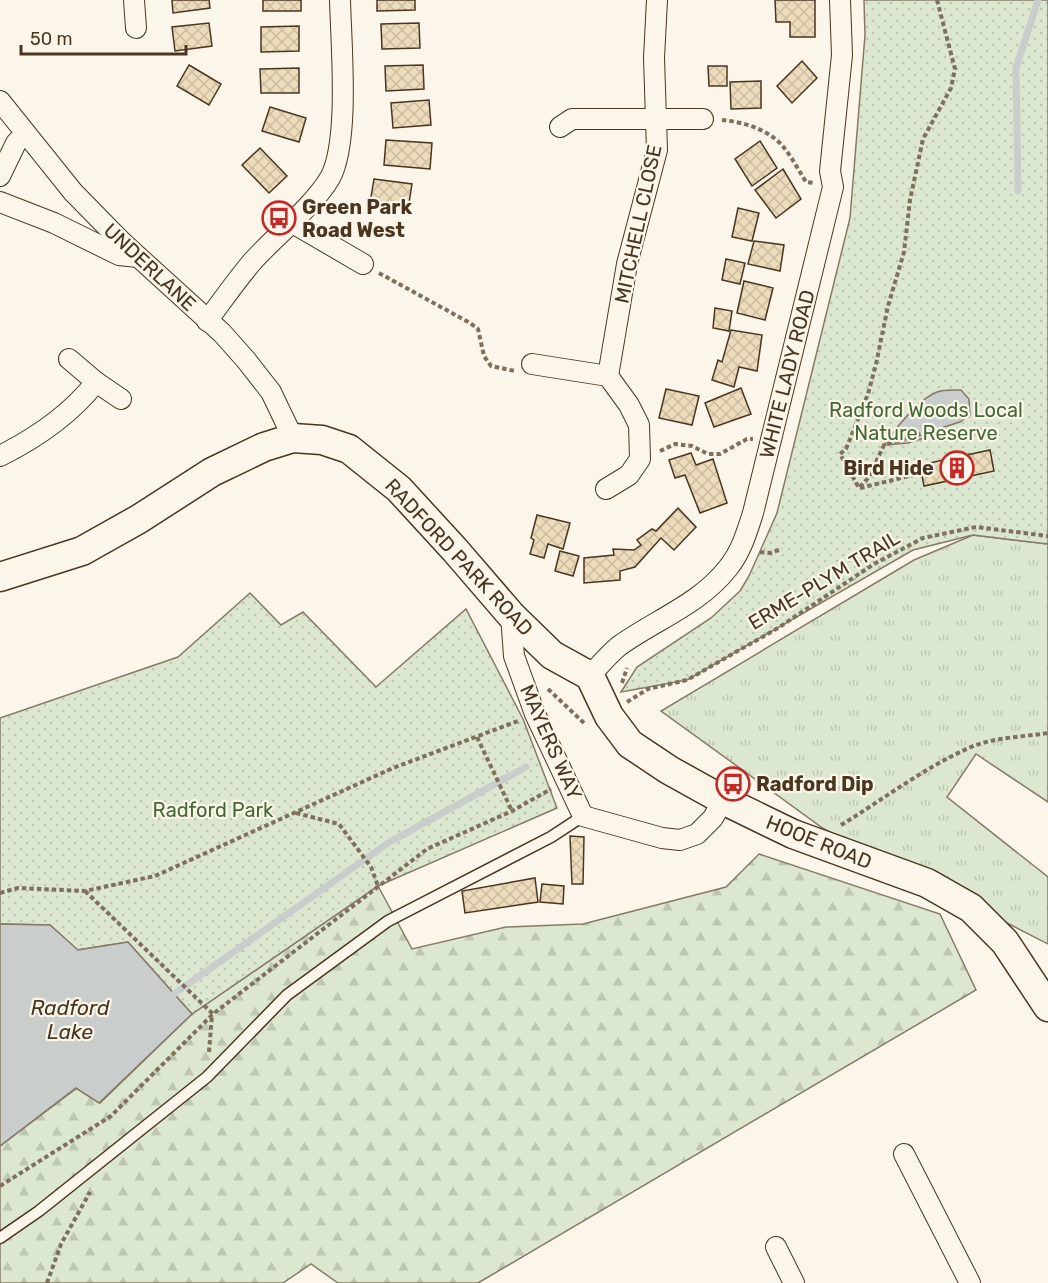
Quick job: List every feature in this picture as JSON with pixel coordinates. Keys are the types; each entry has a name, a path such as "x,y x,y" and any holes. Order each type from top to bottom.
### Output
{"street":[{"path":"134,0 136,28"},
{"path":"207,321 252,262 330,177 338,156 343,102 340,0"},
{"name":"MITCHELL CLOSE","path":"608,376 627,264 657,150 654,58 657,0"},
{"name":"WHITE LADY ROAD","path":"590,676 619,647 690,603 729,568 742,544 753,513 833,187 830,171 842,55 840,0"},
{"name":"UNDERLANE","path":"0,100 73,192 138,257 222,333 246,360 271,392 293,438"},
{"path":"560,127 572,119 704,119"},
{"path":"0,176 16,143 25,134"},
{"path":"0,202 54,223 119,255 138,257"},
{"path":"291,222 363,264"},
{"path":"69,359 121,399"},
{"path":"532,364 608,376 629,405 639,425 640,459 629,476 606,489"},
{"path":"0,456 22,445 63,416 82,400 96,382"},
{"name":"RADFORD PARK ROAD","path":"0,577 82,551 139,519 212,472 264,447 293,438 322,440 349,449 399,489 511,615 552,655 590,676"},
{"name":"MAYERS WAY","path":"511,615 514,656 535,714 583,816 662,838 680,840 697,834 713,818 723,800"},
{"name":"HOOE ROAD","path":"590,676 618,709 630,744 669,770 723,800 812,841 927,883 971,908 1005,942 1048,1007"},
{"path":"904,1154 970,1283"},
{"path":"776,1247 794,1283"}],"lane":[{"path":"0,1238 39,1211 207,1077 287,995 388,921 551,837 583,816"}],"path":[{"path":"859,488 840,454 846,449 868,394 876,364 888,306 904,252 910,200 923,139 951,88 955,69 937,0"},
{"path":"704,119 731,121 754,127 770,135 785,148 806,182 833,187"},
{"path":"363,264 478,329 484,356 491,366 522,373 532,364"},
{"path":"859,488 869,477 884,445 938,429"},
{"path":"639,444 658,452 675,444 692,446 708,454 720,454 747,439 760,440 761,433 772,436"},
{"path":"859,488 922,473"},
{"name":"ERME-PLYM TRAIL","path":"548,689 591,730 648,689 687,680 778,628 874,564 923,538 976,526 1048,536"},
{"path":"0,893 18,888 85,891 155,876 393,768 535,714"},
{"path":"812,841 867,810 915,777 972,747 1003,739 1048,733"},
{"path":"477,737 512,811"},
{"path":"0,1186 111,1116 213,1014 427,849 512,811 567,779"},
{"path":"296,812 339,824 371,867 378,886"},
{"path":"85,891 213,1014"},
{"path":"207,1077 213,1014"},
{"path":"47,1283 61,1244 111,1154"}],"green space":[{"name":"Radford Woods Local Nature Reserve","path":"864,0 1048,0 1048,544 973,535 913,550 687,680 621,692 637,667 711,618 740,591 777,513 850,218 865,35"},
{"path":"973,535 1048,544 1048,802 976,754 947,797 1048,877 1048,944 824,829 661,711 914,560"},
{"name":"Radford Park","path":"250,593 281,625 303,612 376,687 466,609 523,719 557,808 378,886 192,1014 128,942 77,950 50,925 0,924 0,718 178,657"},
{"path":"759,854 940,914 976,990 478,1283 338,1283 311,1264 283,1283 0,1283 0,1146 77,1088 100,1103 192,1014 378,886 412,949 506,927 583,924 726,887"}],"water":[{"path":"943,390 961,390 969,399 970,415 960,422 938,429 928,437 908,443 884,445 908,415 929,396"},
{"name":"Radford Lake","path":"0,924 50,925 78,950 128,942 192,1014 99,1103 76,1088 0,1146"}],"building":[{"path":"172,0 209,0 210,8 173,13"},
{"path":"263,0 301,0 301,11 263,11"},
{"path":"377,0 415,0 415,10 377,11"},
{"path":"775,0 815,0 815,37 790,37 790,22 776,22"},
{"path":"209,23 212,46 175,51 172,27"},
{"path":"419,23 420,48 382,49 381,24"},
{"path":"299,26 299,51 261,52 261,27"},
{"path":"802,61 817,78 792,103 777,86"},
{"path":"189,65 221,84 209,105 177,86"},
{"path":"423,65 424,89 386,91 385,66"},
{"path":"708,66 727,66 727,86 709,86"},
{"path":"299,68 299,93 261,93 260,69"},
{"path":"761,81 761,108 731,109 730,82"},
{"path":"429,100 431,125 393,128 391,103"},
{"path":"270,107 306,118 299,142 262,131"},
{"path":"386,140 432,143 430,169 384,165"},
{"path":"760,141 777,168 752,186 735,159"},
{"path":"260,148 287,176 269,193 242,165"},
{"path":"783,169 801,199 776,218 755,190"},
{"path":"374,179 412,184 408,209 370,203"},
{"path":"738,208 759,213 752,241 732,237"},
{"path":"754,241 784,245 780,271 748,264"},
{"path":"726,259 745,263 740,284 722,280"},
{"path":"744,281 773,288 765,320 737,313"},
{"path":"715,308 732,311 729,331 713,328"},
{"path":"731,330 762,335 757,371 739,367 734,387 712,380 718,360 722,362"},
{"path":"741,388 751,414 714,427 705,403"},
{"path":"666,389 699,396 692,425 659,418"},
{"name":"Bird Hide","path":"990,450 994,471 924,486 920,465"},
{"path":"691,453 696,465 713,459 727,503 700,513 685,475 675,478 669,460"},
{"path":"678,508 696,527 674,550 661,538 635,567 620,571 620,580 584,583 584,558 614,555 613,549 634,550 641,545 637,540 652,529 656,531"},
{"path":"537,515 570,523 563,549 548,544 544,558 530,554 534,540 531,538"},
{"path":"560,551 579,556 573,576 555,571"},
{"path":"570,836 584,837 583,884 572,884"},
{"path":"535,878 538,902 465,913 462,891"},
{"path":"542,884 564,886 563,904 540,902"}],"waterway":[{"path":"1018,191 1016,68 1038,0"},
{"path":"174,994 388,843 526,767"}],"place":[{"name":"Green Park Road West","path":"279,218"},
{"name":"Bird Hide","path":"957,468"},
{"name":"Radford Dip","path":"733,784"}]}
